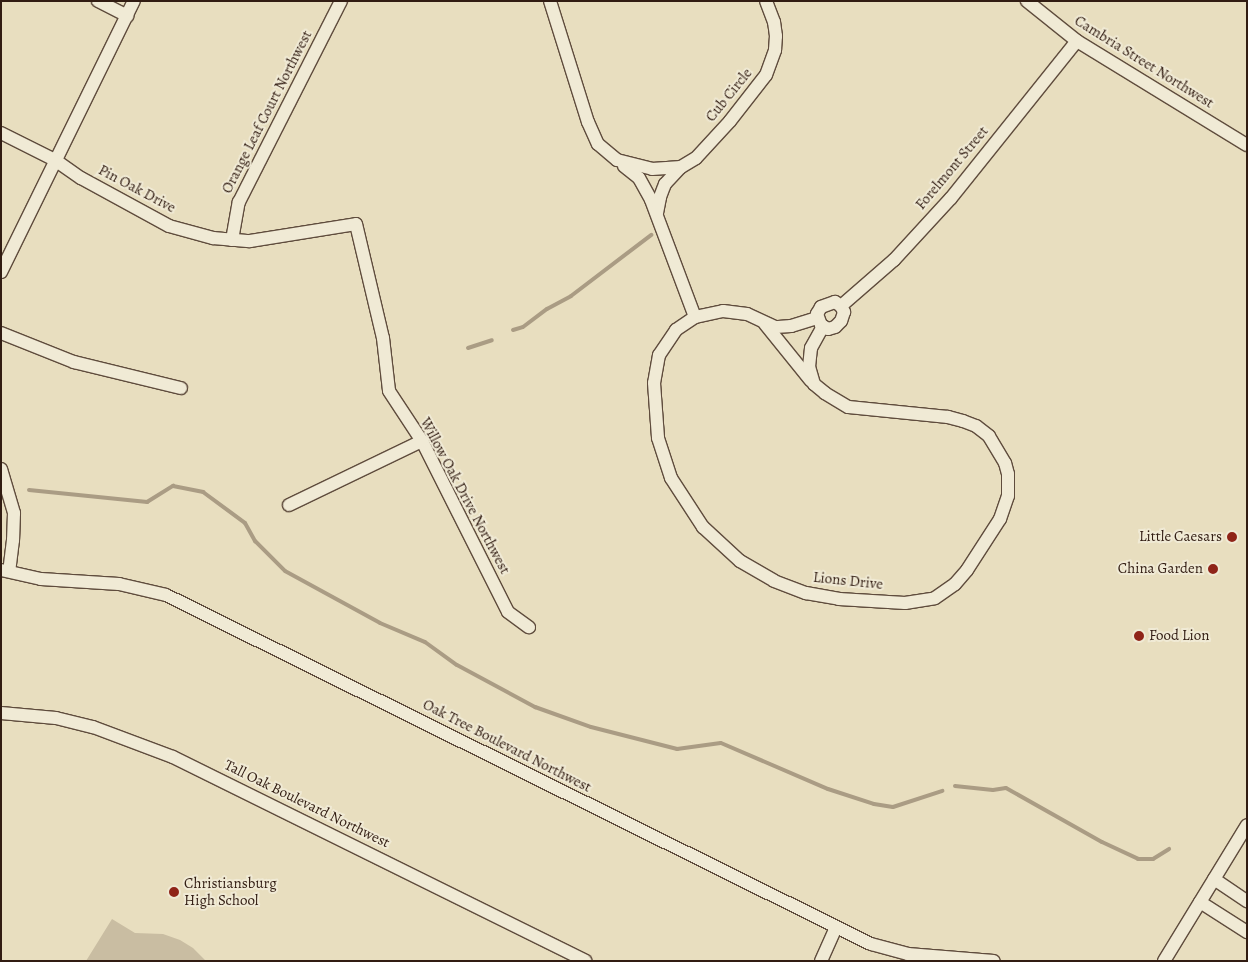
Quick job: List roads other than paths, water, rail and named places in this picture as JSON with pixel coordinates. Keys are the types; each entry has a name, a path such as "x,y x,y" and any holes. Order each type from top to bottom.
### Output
{"street":[{"path":"98,1 127,16"},
{"path":"1,272 134,1"},
{"name":"Orange Leaf Court Northwest","path":"232,240 239,202 341,1"},
{"name":"Cub Circle","path":"550,1 588,122 598,144 639,178 658,213 696,317"},
{"name":"Cub Circle","path":"658,213 660,197 665,184 681,167 705,151 766,76 775,50 776,36 774,22 766,1"},
{"name":"Cambria Street Northwest","path":"1027,1 1077,41 1247,145"},
{"name":"Forelmont Street","path":"841,306 894,260 951,198 1077,41"},
{"name":"Pin Oak Drive","path":"1,132 55,160 88,182 170,226 213,238 250,241 356,224"},
{"name":"Cub Circle","path":"617,160 652,169 681,167"},
{"name":"Willow Oak Drive Northwest","path":"356,224 383,338 389,391 422,441 508,612 529,628"},
{"path":"835,302 841,306 844,312 841,321 835,327 828,328 820,322 817,314 821,308 835,302"},
{"name":"Lions Drive","path":"762,320 814,384 837,402 848,407 948,416 976,426 990,436 996,445 1008,474 1008,496 1005,508 1000,520 967,570 945,593 934,598 905,603 839,598 806,593 758,573 734,556 703,527 681,496 666,464 658,438 654,397 655,367 665,345 676,330 696,317 724,311 736,312 762,320 775,327 820,322"},
{"path":"814,384 809,367 811,348 820,322"},
{"path":"1,333 74,362 181,388"},
{"path":"289,506 422,441"},
{"path":"1,469 14,513 5,570"},
{"name":"Oak Tree Boulevard Northwest","path":"5,570 41,578 135,587 173,598 836,927 890,951 994,961"},
{"name":"Tall Oak Boulevard Northwest","path":"1,713 56,718 93,727 173,758 585,961"},
{"path":"1164,961 1247,825"},
{"path":"1214,879 1247,901"},
{"path":"1200,902 1247,932"},
{"path":"821,961 836,927"}],"waterway":[{"path":"513,330 523,327 547,309 571,296 651,235"},
{"path":"468,348 492,340"},
{"path":"29,490 147,502 173,486 203,492 245,523 255,541 285,571 380,623 425,642 457,665 535,707 591,727 677,749 721,743 828,789 874,804 893,807 942,791"},
{"path":"955,786 993,790 1006,788 1102,842 1138,859 1153,859 1169,849"}],"place":[{"name":"Little Caesars","path":"1232,537"},
{"name":"China Garden","path":"1213,569"},
{"name":"Food Lion","path":"1139,636"},
{"name":"Christiansburg High School","path":"174,892"}]}
